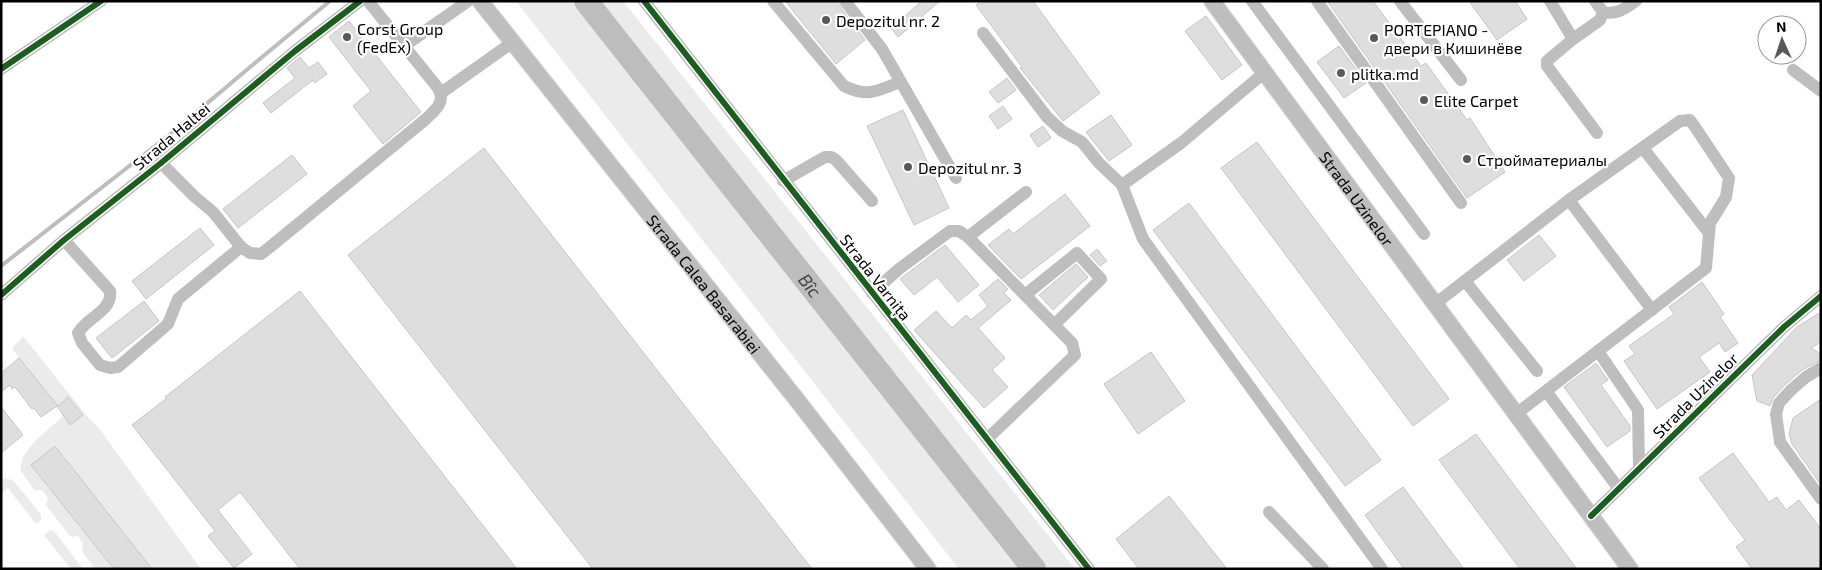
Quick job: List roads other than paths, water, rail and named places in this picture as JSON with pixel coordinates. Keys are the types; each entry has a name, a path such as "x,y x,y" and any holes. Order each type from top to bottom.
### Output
{"main road":[{"name":"Strada Calea Basarabiei","path":"480,1 797,400 928,569"},
{"name":"Strada Uzinelor","path":"1212,1 1630,569"}],"street":[{"path":"1,69 101,1"},
{"name":"Strada Haltei","path":"1,295 64,240 161,163 288,57 360,1"},
{"path":"161,163 213,212 241,247 250,253 261,254 270,247 426,118 438,107 442,100 441,94 368,1"},
{"path":"404,46 468,1"},
{"name":"Strada Varnița","path":"644,1 1089,569"},
{"path":"773,1 844,86 858,93 872,93 900,82"},
{"path":"845,1 882,49 956,178"},
{"path":"1252,1 1424,234"},
{"path":"1317,1 1461,203"},
{"path":"1400,1 1461,80"},
{"path":"1550,1 1573,39"},
{"path":"1599,6 1611,14 1625,9 1636,1"},
{"path":"1597,133 1547,66 1547,61 1600,20 1599,6"},
{"path":"983,33 1047,118 1062,131 1082,142 1099,163 1122,185 1143,239 1382,569"},
{"path":"441,94 513,42"},
{"path":"1793,70 1821,91"},
{"path":"1122,185 1181,143 1264,72"},
{"path":"1435,304 1569,200 1680,121 1690,120 1728,178 1726,197 1710,223 1706,268 1516,414"},
{"path":"1643,148 1709,233"},
{"path":"783,180 825,157 831,157 836,160 872,201"},
{"path":"968,237 1026,192"},
{"path":"1569,200 1652,310"},
{"path":"872,293 899,269 950,231 959,231 968,237 1072,343 1075,354 987,439"},
{"path":"64,240 110,291 111,298 107,306 83,325 78,333 82,343 100,365 110,368 122,364 168,324 178,299 241,247"},
{"path":"1025,295 1077,253 1100,279 1054,325"},
{"path":"1466,280 1537,371"},
{"name":"Strada Uzinelor","path":"1591,516 1784,326 1821,296"},
{"path":"1598,351 1638,410 1639,469"},
{"path":"1821,368 1806,377 1791,390 1779,403 1776,414 1780,442 1821,498"},
{"path":"1546,391 1619,489"},
{"path":"1269,512 1323,569"}],"waterway":[{"path":"1,266 173,132 330,1"},
{"name":"Bîc","path":"586,1 1034,569"}],"place":[{"name":"Depozitul nr. 2","path":"826,20"},
{"name":"Corst Group (FedEx)","path":"347,37"},
{"name":"PORTEPIANO - двери в Кишинёве","path":"1374,38"},
{"name":"plitka.md","path":"1341,73"},
{"name":"Elite Carpet","path":"1424,100"},
{"name":"Стройматериалы","path":"1467,159"},
{"name":"Depozitul nr. 3","path":"908,167"}]}
